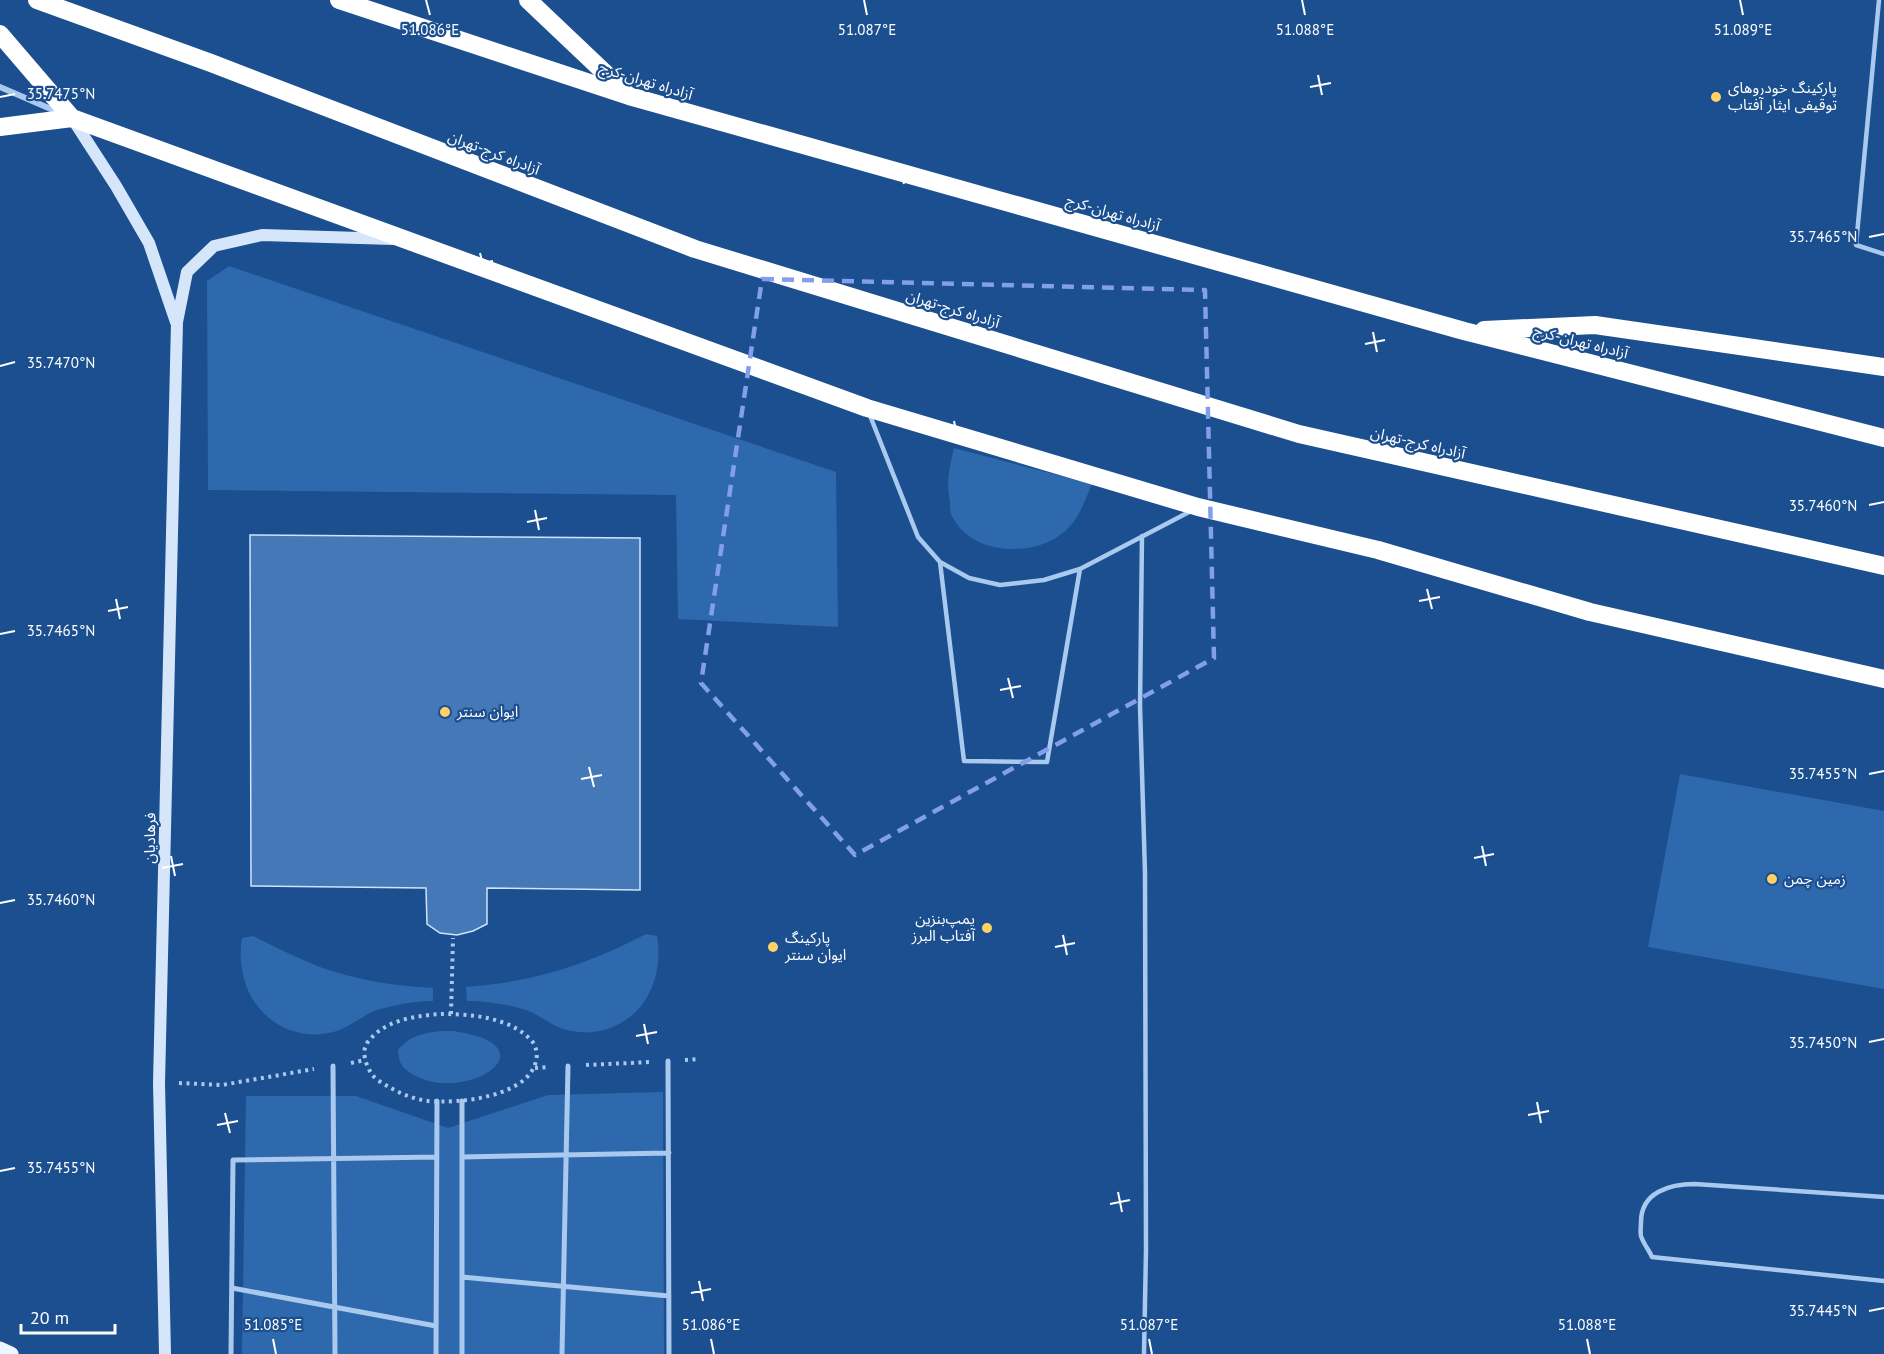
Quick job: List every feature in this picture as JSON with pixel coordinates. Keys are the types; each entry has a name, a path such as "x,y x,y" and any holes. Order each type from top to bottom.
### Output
{"highway":[{"name":"آزادراه کرج-تهران","path":"37,0 211,63 695,249 798,281 1299,434 1884,566"},
{"name":"آزادراه تهران-کرج","path":"339,0 628,96 1464,331 1884,438"},
{"path":"528,0 628,96"},
{"path":"0,34 72,118"},
{"path":"0,127 72,118 867,408 1198,507 1378,550 1590,612 1884,679"},
{"path":"1464,331 1595,325 1884,367"}],"main road":[{"path":"72,118 149,243 177,322"},
{"path":"177,322 187,272 214,246 262,235 402,240"},
{"name":"فرهادیان","path":"165,1354 159,1083 177,322"},
{"path":"0,1349 11,1354"}],"street":[{"path":"0,87 72,118"},
{"path":"668,1061 669,1354"},
{"path":"333,1066 335,1354"},
{"path":"562,1354 568,1066"},
{"path":"436,1354 437,1101"},
{"path":"462,1101 462,1354"},
{"path":"462,1157 669,1153"},
{"path":"231,1354 233,1160 437,1157"},
{"path":"462,1277 669,1296"},
{"path":"232,1288 436,1326"}],"lane":[{"path":"1879,0 1856,245 1884,254"},
{"path":"867,408 918,537 940,562 969,578 1000,585 1044,580 1080,569 1198,507"},
{"path":"1142,537 1140,706 1145,885 1146,1168 1144,1354"},
{"path":"940,562 964,761 1047,762 1080,569"},
{"path":"1884,1197 1678,1184 1648,1199 1641,1214 1640,1235 1652,1257 1884,1281"}],"path":[{"path":"451,1014 453,938"},
{"path":"451,1014 501,1022 519,1030 534,1042 538,1056 535,1068 526,1079 512,1088 462,1101 428,1101 394,1090 370,1073 365,1060 365,1046 374,1035 388,1025 413,1017 451,1014"},
{"path":"535,1068 698,1059"},
{"path":"159,1083 222,1085 365,1060"}],"highlighted area":[{"path":"762,279 1205,290 1214,658 855,855 701,683"}],"shaded area":[{"path":"229,266 836,472 838,627 678,619 676,495 208,490 207,281"},
{"path":"954,448 1092,484 1078,516 1059,536 1043,544 1026,548 1008,549 991,546 975,540 962,530 951,514 948,481"},
{"name":"زمین چمن","path":"1680,774 1884,811 1884,989 1648,947"},
{"path":"646,934 657,936 658,944 657,970 652,987 636,1011 627,1019 606,1030 570,1031 519,1008 497,1003 467,1001 466,987 514,981 559,970 602,955"},
{"path":"253,936 334,972 376,982 433,988 433,1001 404,1004 374,1011 330,1033 294,1032 273,1021 264,1013 248,990 243,973 241,946 242,938"},
{"path":"453,1031 482,1038 497,1048 500,1058 493,1069 479,1077 460,1082 439,1083 418,1077 403,1067 399,1060 398,1050 403,1044 430,1033"},
{"path":"663,1092 664,1354 242,1354 246,1096 356,1096 448,1128 548,1095"}],"building":[{"name":"ایوان سنتر","path":"250,535 640,538 640,890 487,888 487,924 457,935 440,933 427,924 426,888 251,886"}],"place":[{"name":"پارکینگ خودروهای توقیفی ایثار آفتاب","path":"1716,97"},
{"name":"ایوان سنتر","path":"445,712"},
{"name":"زمین چمن","path":"1772,879"},
{"name":"پمپ‌بنزین آفتاب البرز","path":"987,928"},
{"name":"پارکینگ ایوان سنتر","path":"773,947"}]}
